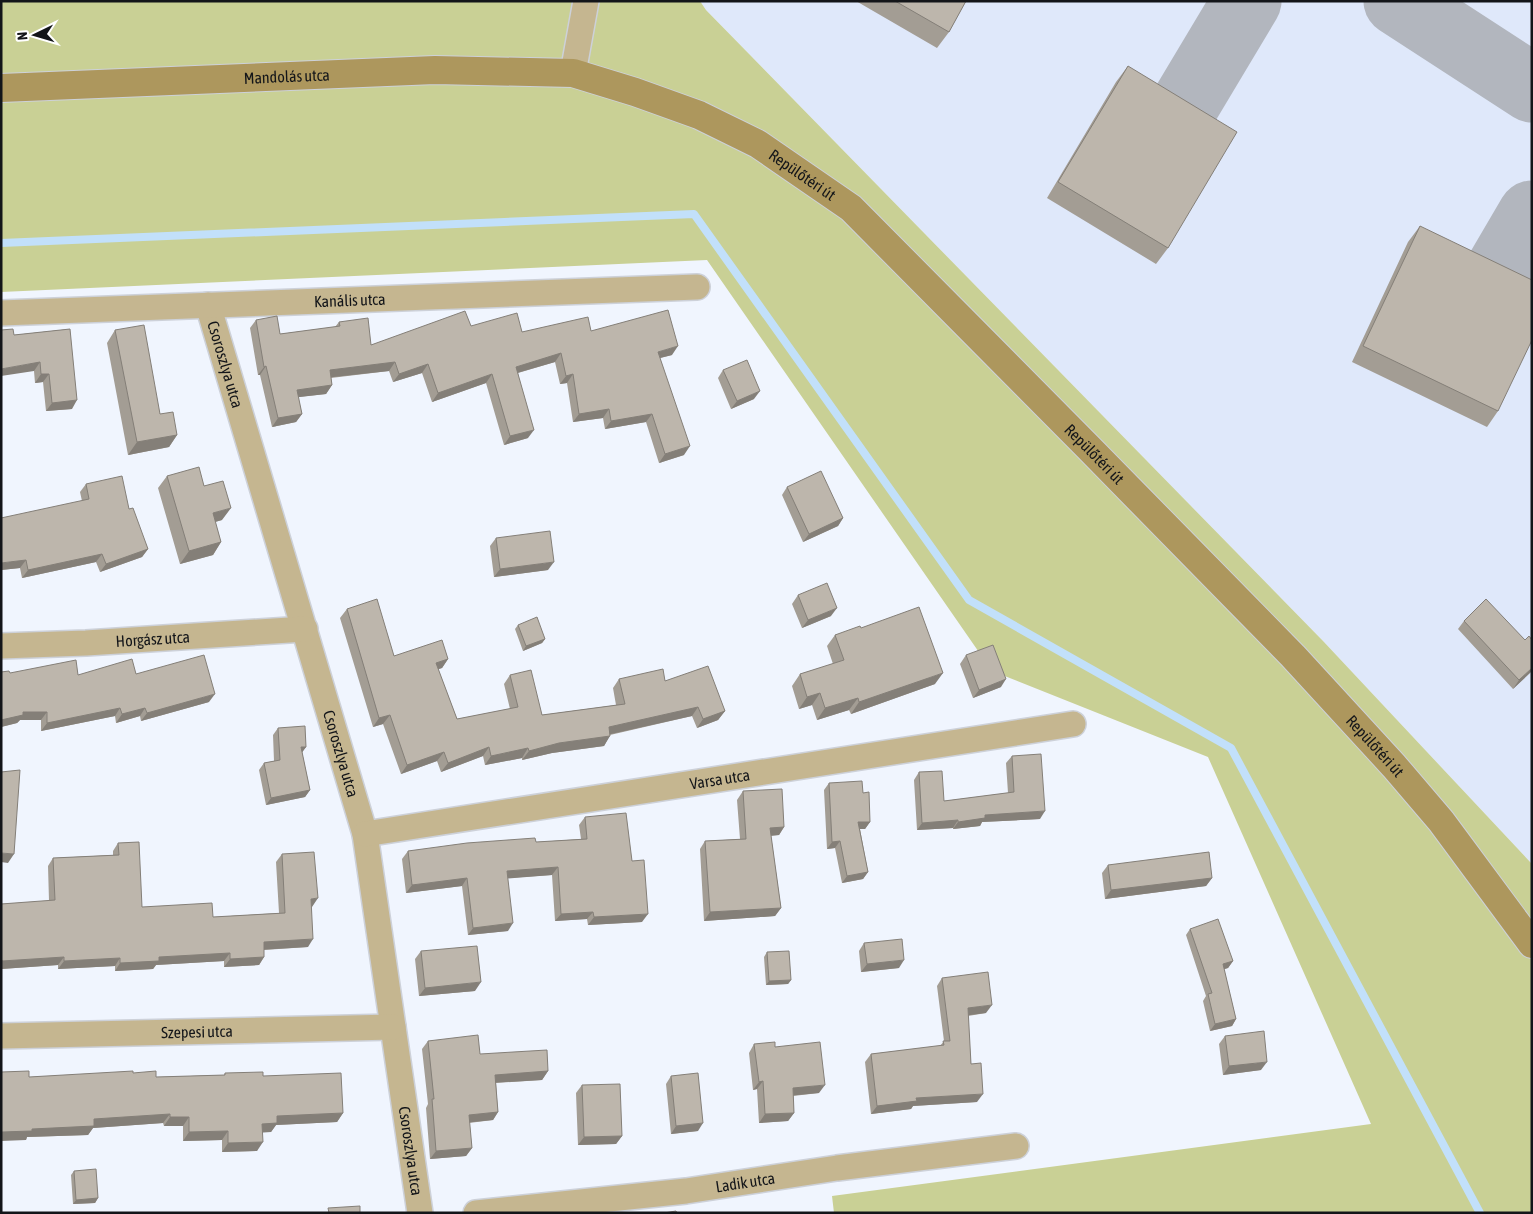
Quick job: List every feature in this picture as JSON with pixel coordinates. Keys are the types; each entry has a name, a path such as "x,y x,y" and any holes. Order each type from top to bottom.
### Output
{"street":[{"path":"573,73 586,1"},
{"name":"Mandolás utca","path":"1,88 435,70 573,73"},
{"name":"Repülőtéri út","path":"573,73 635,92 708,119 758,144 851,208 1293,656 1381,751 1441,821 1532,944"},
{"name":"Kanális utca","path":"1,313 697,287"},
{"name":"Csoroszlya utca","path":"208,305 365,834 420,1213"},
{"name":"Horgász utca","path":"1,646 86,643 304,629"},
{"name":"Varsa utca","path":"365,834 1073,724"},
{"name":"Szepesi utca","path":"1,1036 393,1027"},
{"name":"Ladik utca","path":"476,1213 686,1191 837,1168 1016,1146"}],"shaded area":[{"path":"700,1 1532,1 1532,864 1324,642 706,10"}],"green space":[{"path":"1,1 700,1 706,10 1324,642 1532,864 1532,1213 834,1213 832,1196 1371,1124 1208,757 992,671 707,260 1,292"}],"building":[{"path":"895,1 966,1 949,32"},
{"path":"1128,66 1237,132 1168,248 1058,182"},
{"path":"1420,226 1532,280 1532,340 1498,411 1363,346"},
{"path":"668,310 678,346 658,352 690,446 665,454 652,414 611,421 609,409 579,414 573,374 566,376 561,353 516,367 534,430 510,436 492,374 438,393 428,364 399,374 395,362 330,370 332,385 297,390 302,414 278,418 266,366 264,367 256,320 277,316 280,334 340,326 339,322 368,318 371,345 465,311 471,326 517,313 522,332 588,317 591,331"},
{"path":"144,325 160,414 173,412 177,435 137,442 115,330"},
{"path":"13,329 14,335 70,329 77,400 52,403 49,374 41,374 40,362 1,369 1,330"},
{"path":"747,360 760,391 737,401 723,370"},
{"path":"199,467 204,486 223,481 231,508 213,513 221,542 189,551 167,476"},
{"path":"821,471 843,518 809,534 787,487"},
{"path":"122,476 129,509 133,508 148,549 106,564 102,554 28,570 26,560 1,563 1,518 89,499 86,484"},
{"path":"550,531 554,562 500,569 496,538"},
{"path":"827,583 837,608 808,620 798,595"},
{"path":"377,599 394,656 442,640 448,659 436,663 457,719 518,707 510,675 531,670 542,715 625,704 619,679 663,669 665,681 708,666 725,711 703,719 698,707 609,727 610,736 559,743 529,751 528,748 491,756 489,747 448,763 444,752 407,765 390,715 379,718 347,609"},
{"path":"1486,599 1525,640 1529,636 1532,640 1532,668 1519,680 1464,621"},
{"path":"919,607 943,673 859,702 858,698 825,708 820,693 807,697 800,674 844,660 835,635 860,626 861,628"},
{"path":"537,617 545,639 526,646 518,625"},
{"path":"993,645 1006,679 979,690 966,655"},
{"path":"204,655 215,694 147,713 145,708 122,714 120,708 47,723 47,712 23,712 23,715 1,720 1,672 9,671 10,673 76,660 78,675 132,659 136,674"},
{"path":"305,726 306,747 301,747 310,790 271,798 264,763 280,760 278,728"},
{"path":"1041,754 1045,811 985,815 985,818 958,822 958,820 922,823 919,772 942,771 944,801 1014,792 1012,756"},
{"path":"20,770 14,854 1,853 1,772"},
{"path":"862,781 863,793 869,792 870,822 858,822 868,872 847,876 840,841 832,842 829,783"},
{"path":"782,789 784,827 770,828 781,908 710,912 705,841 746,839 743,791"},
{"path":"626,813 632,861 644,860 648,914 594,917 593,912 561,914 558,867 507,871 513,923 473,928 467,878 412,885 408,851 467,843 535,838 536,842 587,839 585,817"},
{"path":"139,842 142,907 212,903 213,917 285,913 282,854 314,852 318,898 311,899 313,939 264,942 264,957 230,959 230,953 159,957 159,961 120,963 120,958 64,961 64,957 1,960 1,904 55,900 53,858 119,855 118,843"},
{"path":"1209,852 1212,878 1111,890 1108,865"},
{"path":"1218,919 1233,961 1223,964 1236,1019 1215,1024 1208,994 1212,993 1190,929"},
{"path":"902,939 904,960 867,964 864,943"},
{"path":"477,946 481,982 425,988 421,951"},
{"path":"789,951 791,980 769,981 767,952"},
{"path":"988,972 992,1005 968,1008 971,1064 981,1063 983,1094 916,1098 917,1101 877,1106 871,1054 944,1045 943,1041 950,1041 942,978"},
{"path":"1264,1031 1267,1062 1229,1066 1225,1036"},
{"path":"478,1035 480,1054 547,1050 548,1071 495,1075 498,1112 469,1115 472,1148 436,1151 432,1099 434,1099 428,1041"},
{"path":"775,1042 775,1047 820,1042 825,1085 793,1088 794,1113 765,1114 763,1081 759,1082 754,1044"},
{"path":"29,1071 29,1077 133,1071 133,1073 156,1071 156,1077 263,1072 263,1076 341,1073 343,1113 277,1116 277,1123 262,1124 263,1142 228,1143 228,1131 189,1132 189,1117 170,1117 170,1114 94,1119 94,1126 1,1132 1,1072"},
{"path":"698,1073 703,1123 676,1126 671,1076"},
{"path":"620,1084 622,1136 584,1137 582,1085"},
{"path":"96,1169 98,1198 76,1200 74,1171"},
{"path":"360,1206 360,1213 329,1213 328,1208"}],"waterway":[{"path":"1,243 694,214 969,600 1231,748 1480,1213"}],"taxiway":[{"path":"1183,108 1247,1"},
{"path":"1398,1 1532,88"},
{"path":"1498,273 1532,215"}]}
